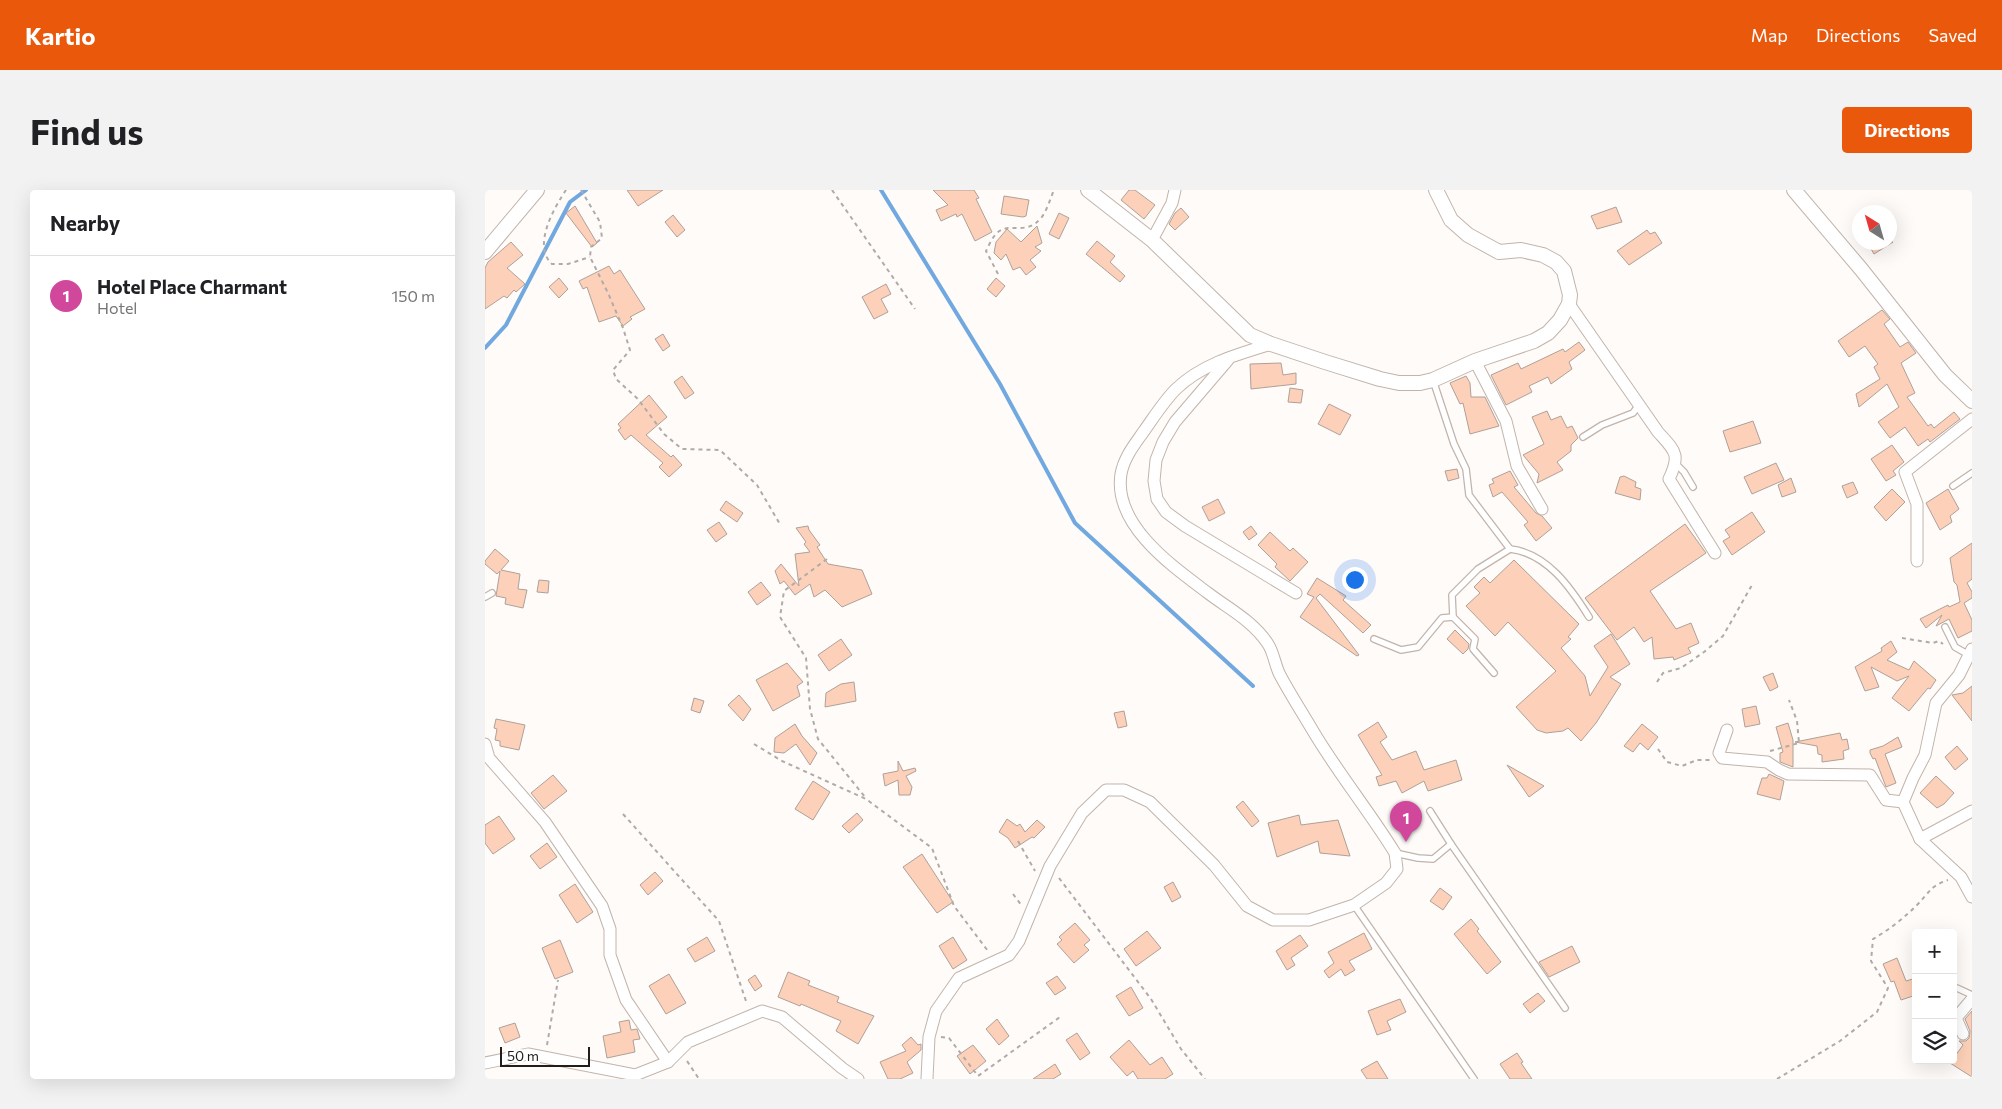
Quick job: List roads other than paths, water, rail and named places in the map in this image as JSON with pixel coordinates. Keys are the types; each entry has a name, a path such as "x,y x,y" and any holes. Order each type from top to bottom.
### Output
{"street":[{"path":"485,252 537,190"},
{"path":"1088,190 1152,240 1250,335 1271,344 1380,380 1399,383 1420,383 1433,380 1475,362 1534,341 1548,333 1560,320 1569,304 1570,295 1564,271 1556,262 1543,255 1521,250 1499,252 1468,235 1451,220 1436,190"},
{"path":"1152,240 1172,203 1175,190"},
{"path":"1794,190 1861,269 1945,376 1972,401"},
{"path":"1569,304 1639,405 1673,449 1676,464 1669,479 1715,552"},
{"path":"927,1079 929,1037 937,1011 959,978 1009,955 1019,941 1050,866 1082,812 1106,790 1124,790 1150,802 1214,865 1247,906 1273,920 1309,920 1354,905 1386,883 1397,869 1395,853 1324,749 1279,674 1269,644 1244,618 1208,593 1150,546 1135,527 1126,508 1121,490 1121,474 1127,457 1138,439 1176,389 1195,374 1231,356 1271,344"},
{"path":"1231,356 1175,422 1163,442 1156,460 1154,480 1157,499 1166,512 1185,526 1296,593"},
{"path":"1475,362 1506,421 1517,466 1542,509"},
{"path":"1917,561 1917,504 1905,472 1972,419"},
{"path":"1970,652 1959,675 1935,704 1925,755 1903,802 1920,839 1961,877 1972,897"},
{"path":"1727,730 1719,753 1722,758 1767,762 1788,774 1870,775 1886,800 1903,802"},
{"path":"485,744 489,758 545,822 602,906 610,929 610,955 625,1000 667,1062"},
{"path":"1920,839 1972,811"},
{"path":"1963,1034 1956,1018 1972,999"},
{"path":"485,1063 528,1054 635,1075 667,1062 688,1042 761,1011 782,1017 842,1068 859,1079"}],"lane":[{"path":"1433,380 1454,444 1466,468 1469,495 1510,550"},
{"path":"1583,437 1602,425 1633,413 1639,405"},
{"path":"1676,464 1684,472 1693,487"},
{"path":"1953,486 1972,473"},
{"path":"1494,673 1473,649 1475,639 1453,617 1452,595 1478,569 1510,550 1524,551 1548,566 1572,590 1589,617"},
{"path":"485,597 492,593"},
{"path":"1374,639 1401,650 1418,647 1442,618 1453,617"},
{"path":"1945,627 1955,646 1970,652"},
{"path":"1430,811 1565,1008"},
{"path":"1395,853 1433,859 1451,844"},
{"path":"1354,905 1474,1079"},
{"path":"1957,988 1972,995"}],"waterway":[{"path":"485,348 506,325 570,202 586,190"},
{"path":"881,190 1000,384 1075,523 1253,686"}],"place":[{"name":"Hotel Place Charmant","path":"1406,842"}]}
